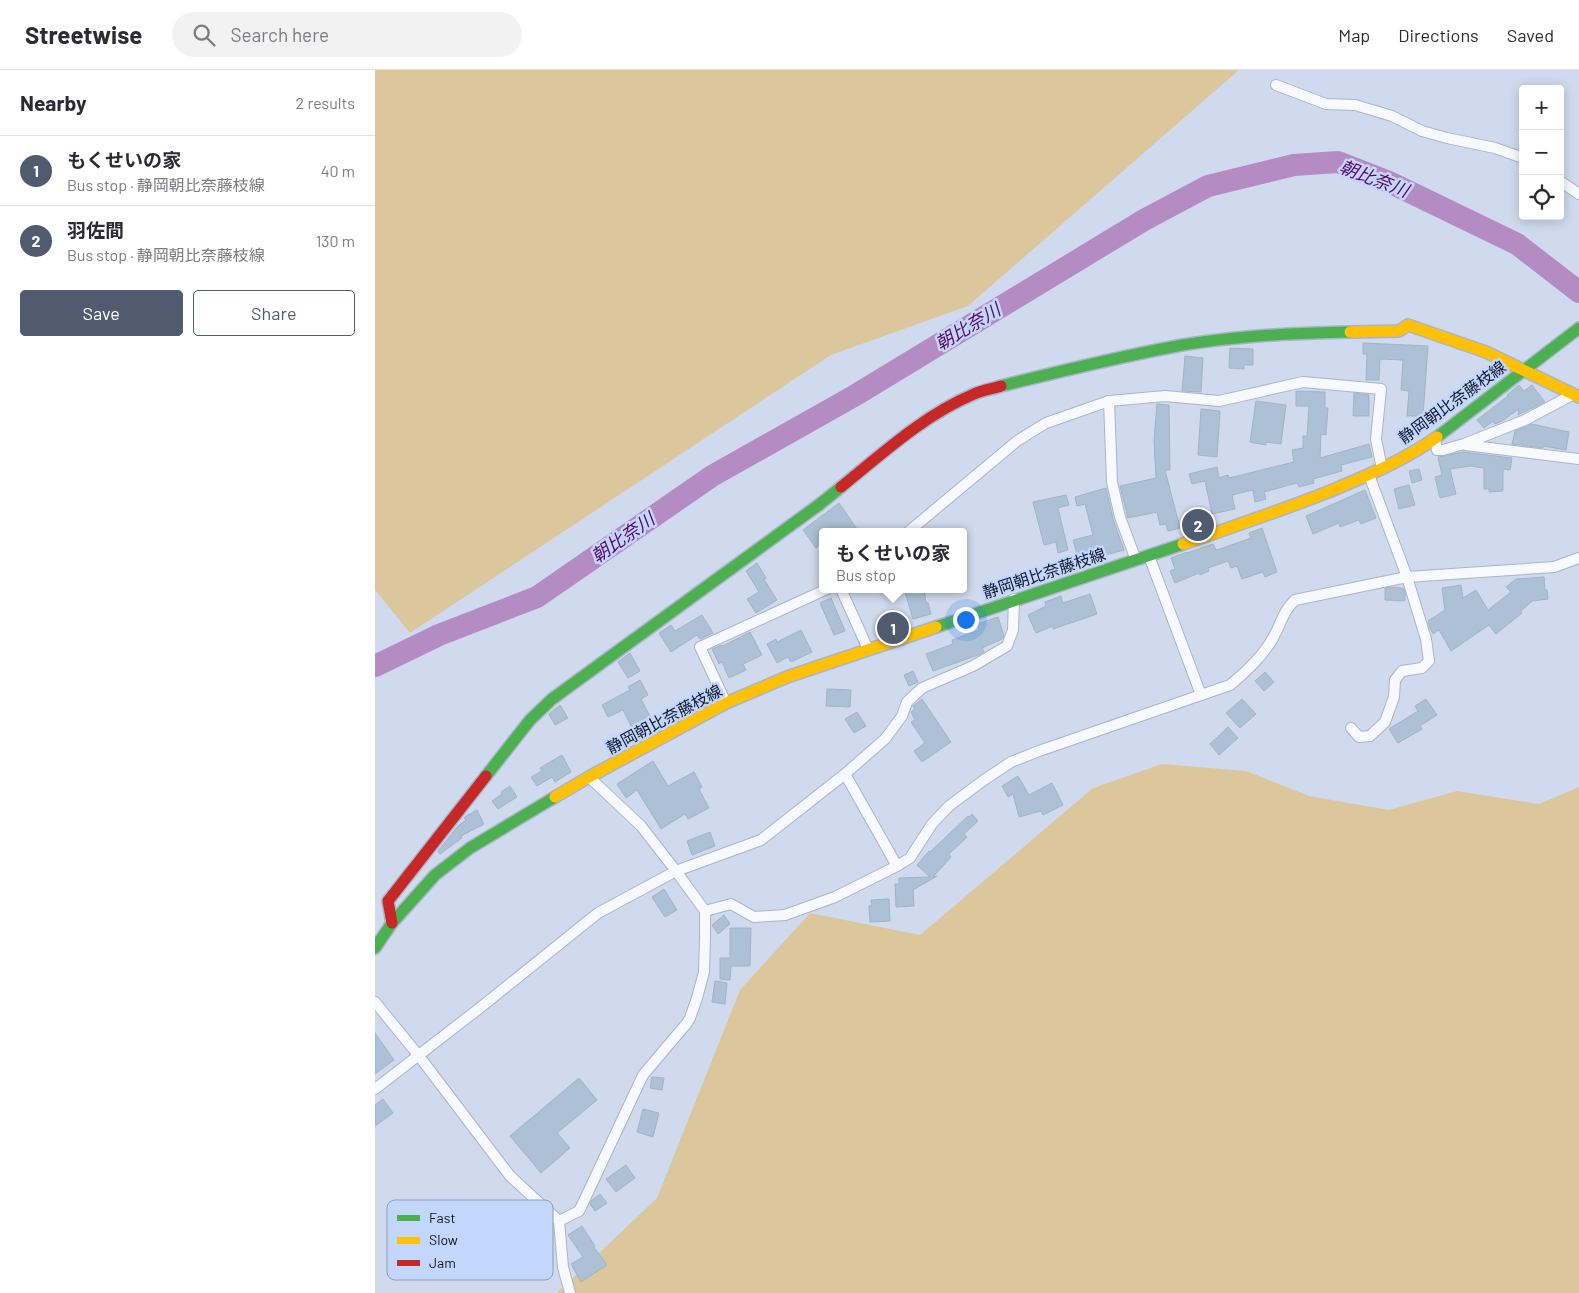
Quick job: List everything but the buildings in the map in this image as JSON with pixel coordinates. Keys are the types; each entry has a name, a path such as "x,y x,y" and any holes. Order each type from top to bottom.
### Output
{"street":[{"path":"1276,85 1326,104 1355,105 1392,116 1422,131 1495,148 1519,157"},
{"path":"1564,184 1579,194"},
{"path":"392,923 388,901 530,720 553,699 820,504 910,432 945,408 976,394 1029,379 1172,347 1212,341 1297,333 1399,331 1408,326 1486,352 1525,369 1576,396"},
{"name":"静岡朝比奈藤枝線","path":"375,948 392,923 435,875 470,848 589,777 726,703 787,677 1149,556 1289,507 1369,475 1402,459 1435,438 1579,328"},
{"path":"913,528 1017,442 1046,423 1109,401 1165,396 1219,401 1303,382 1381,389 1376,439 1382,469"},
{"path":"1435,438 1437,450 1464,444 1525,420 1576,396"},
{"path":"1109,401 1112,482 1120,517 1135,560"},
{"path":"1464,444 1579,459"},
{"path":"1351,728 1359,737 1369,736 1385,722 1394,697 1395,680 1402,671 1422,668 1429,661 1426,639 1407,577 1369,475"},
{"path":"1149,556 1201,695"},
{"path":"705,911 731,904 755,917 785,916 835,897 897,866 910,858 932,824 949,806 1011,762 1039,750 1230,685 1244,674 1273,638 1287,607 1295,600 1407,577 1554,567 1579,558"},
{"path":"726,703 699,647 819,593"},
{"path":"843,593 868,649"},
{"path":"375,1089 598,914 676,871 761,840 845,774 885,738 902,716 907,702 922,688 973,666 1007,646 1013,630 1014,600"},
{"path":"845,774 897,866"},
{"path":"559,1221 579,1211 643,1075 690,1018 703,972 705,911 641,826 589,777"},
{"path":"375,1002 419,1056 510,1176 536,1200"},
{"path":"553,1215 559,1221 563,1267 570,1293"}],"shaded area":[{"path":"375,70 1239,70 968,306 831,355 410,633 375,590"},
{"path":"1162,764 1246,771 1309,796 1389,810 1457,791 1539,804 1579,787 1579,1293 557,1293 657,1198 740,990 810,913 920,935 1093,788"}],"waterway":[{"name":"朝比奈川","path":"375,666 439,635 537,597 712,476 854,396 1144,220 1208,186 1294,165 1338,162 1389,182 1517,244 1579,292"}],"traffic: fast":[{"path":"1437,437 1579,328"},
{"path":"1001,386 1107,360 1194,343 1261,336 1350,332"},
{"path":"486,776 530,720 552,699 841,487"},
{"path":"936,627 1183,544"},
{"path":"375,948 392,923 435,875 470,848 555,797"}],"traffic: slow":[{"path":"1350,332 1399,331 1408,325 1486,352 1579,397"},
{"path":"1183,544 1342,486 1398,461 1437,437"},
{"path":"555,797 726,703 787,677 936,627"}],"traffic: jam":[{"path":"841,487 888,448 938,413 974,394 1001,386"},
{"path":"392,923 388,901 486,776"}],"place":[{"name":"羽佐間","path":"1198,525"},
{"name":"もくせいの家","path":"893,628"}]}
